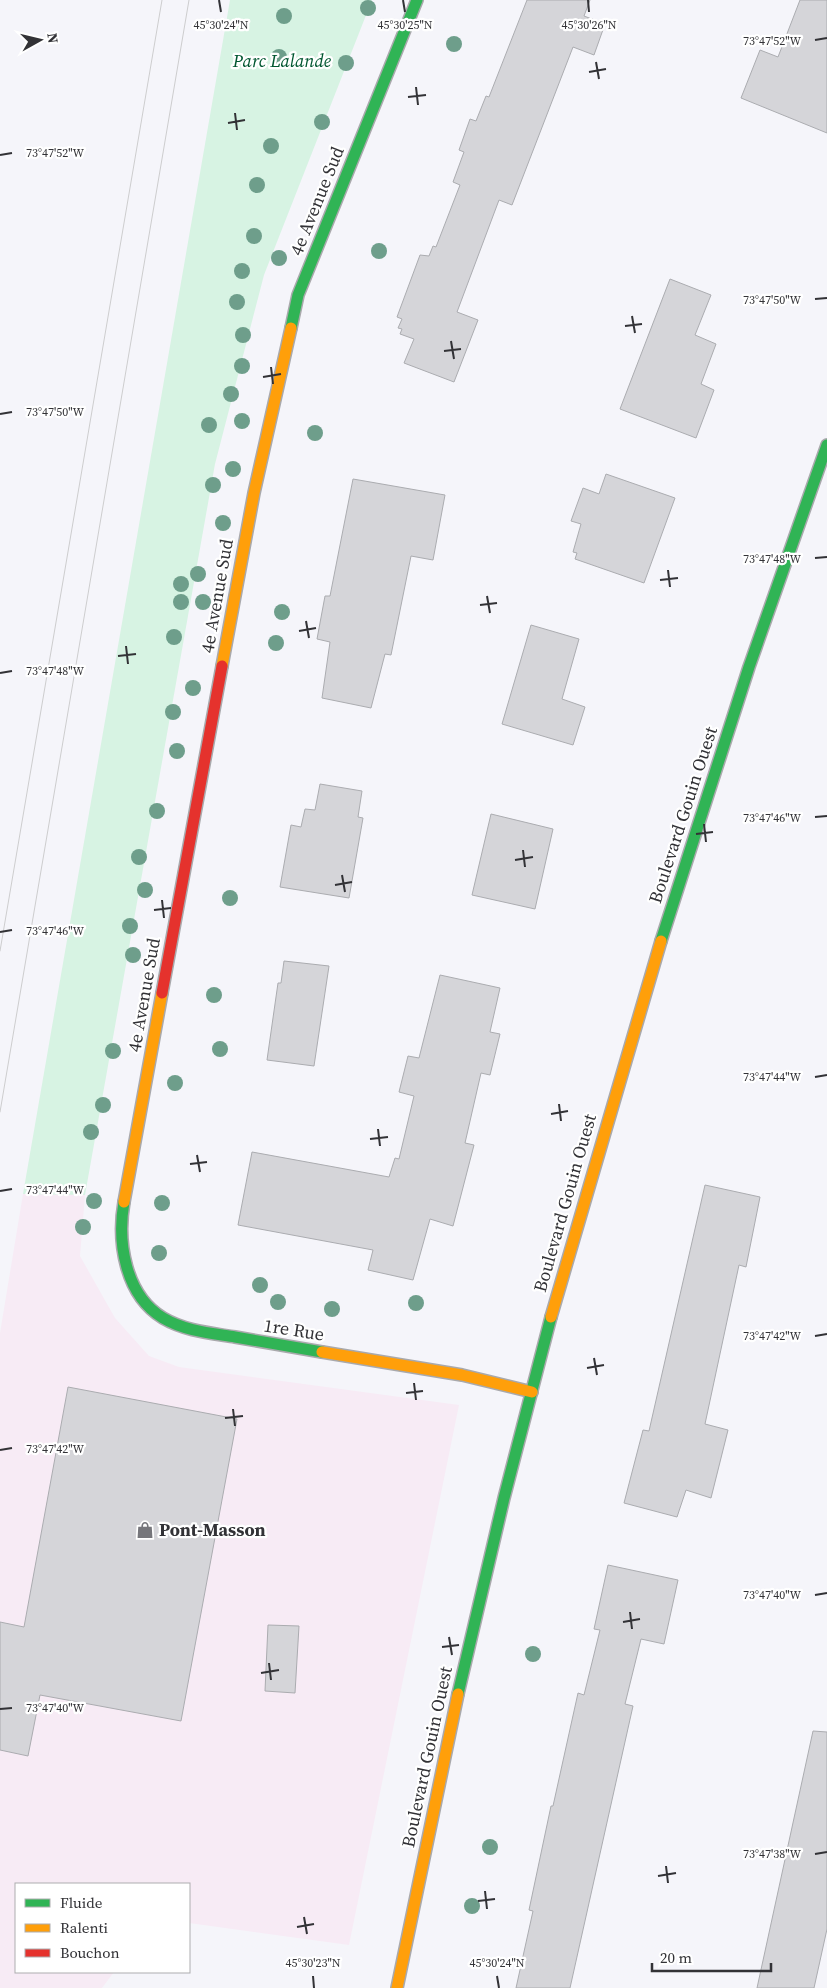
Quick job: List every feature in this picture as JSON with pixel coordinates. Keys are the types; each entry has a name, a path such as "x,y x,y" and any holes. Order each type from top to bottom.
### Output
{"street":[{"name":"4e Avenue Sud","path":"121,1218 254,493 298,295 416,0"},
{"name":"Boulevard Gouin Ouest","path":"397,1988 478,1610 574,1232 668,918 756,648 827,445"},
{"name":"1re Rue","path":"121,1218 120,1237 129,1276 156,1313 187,1329 462,1375 532,1392"}],"shaded area":[{"path":"23,1194 85,1195 80,1256 115,1318 149,1356 179,1367 459,1405 349,1945 190,1923 190,1883 15,1883 15,1973 113,1973 102,1988 0,1988 0,1333"}],"green space":[{"name":"Parc Lalande","path":"230,0 372,0 264,275 215,464 85,1195 23,1194"}],"building":[{"path":"527,0 590,0 584,16 605,24 594,55 573,47 512,205 499,200 457,312 478,320 454,382 404,363 414,339 400,334 402,329 398,328 402,319 397,317 420,255 429,256 433,246 436,247 460,185 453,182 464,152 459,150 470,119 476,121 486,96 489,97"},
{"path":"800,0 827,0 827,133 741,98 760,50 778,57"},
{"path":"670,279 711,295 695,335 716,344 701,384 714,390 696,438 620,409"},
{"path":"606,474 675,498 644,583 575,559 577,553 573,552 581,524 571,521 583,488 599,494"},
{"path":"353,479 445,495 433,560 411,556 391,655 385,654 371,708 322,698 330,642 317,639 325,596 330,596"},
{"path":"531,625 579,639 562,699 585,707 573,745 502,724"},
{"path":"320,784 362,791 358,817 363,818 349,898 280,887 291,825 301,827 305,809 315,810"},
{"path":"491,814 553,829 535,909 472,895"},
{"path":"284,961 329,966 314,1066 267,1060 278,983 281,983"},
{"path":"440,975 500,988 490,1032 500,1034 490,1075 481,1073 465,1143 474,1145 453,1226 430,1219 413,1280 368,1270 373,1250 238,1225 252,1152 389,1177 395,1158 399,1159 414,1096 399,1092 408,1056 419,1058"},
{"path":"705,1185 760,1197 746,1267 739,1265 705,1424 728,1430 711,1498 686,1490 677,1517 624,1503 643,1430 649,1431"},
{"path":"68,1387 237,1419 181,1721 40,1695 28,1756 0,1750 0,1622 24,1627"},
{"path":"608,1565 678,1580 664,1644 641,1639 625,1704 633,1706 570,1988 516,1988 533,1911 529,1910 551,1806 553,1806 578,1693 584,1695 600,1630 594,1629"},
{"path":"268,1625 299,1626 295,1693 265,1691"},
{"path":"813,1731 827,1732 827,1929 814,1988 757,1988"}],"tram line":[{"path":"0,951 162,0"},
{"path":"0,1112 189,0"}],"traffic: fast":[{"path":"291,328 298,295 417,0"},
{"path":"661,941 749,667 827,445"},
{"path":"124,1202 122,1218 123,1250 132,1282 150,1308 163,1318 180,1326 198,1331 322,1352"},
{"path":"458,1694 504,1498 551,1317"}],"traffic: slow":[{"path":"222,666 254,493 291,328"},
{"path":"551,1317 661,941"},
{"path":"124,1202 162,993"},
{"path":"322,1352 462,1375 532,1392"},
{"path":"397,1988 458,1694"}],"traffic: jam":[{"path":"162,993 222,666"}],"place":[{"name":"Pont-Masson","path":"145,1530"}]}
